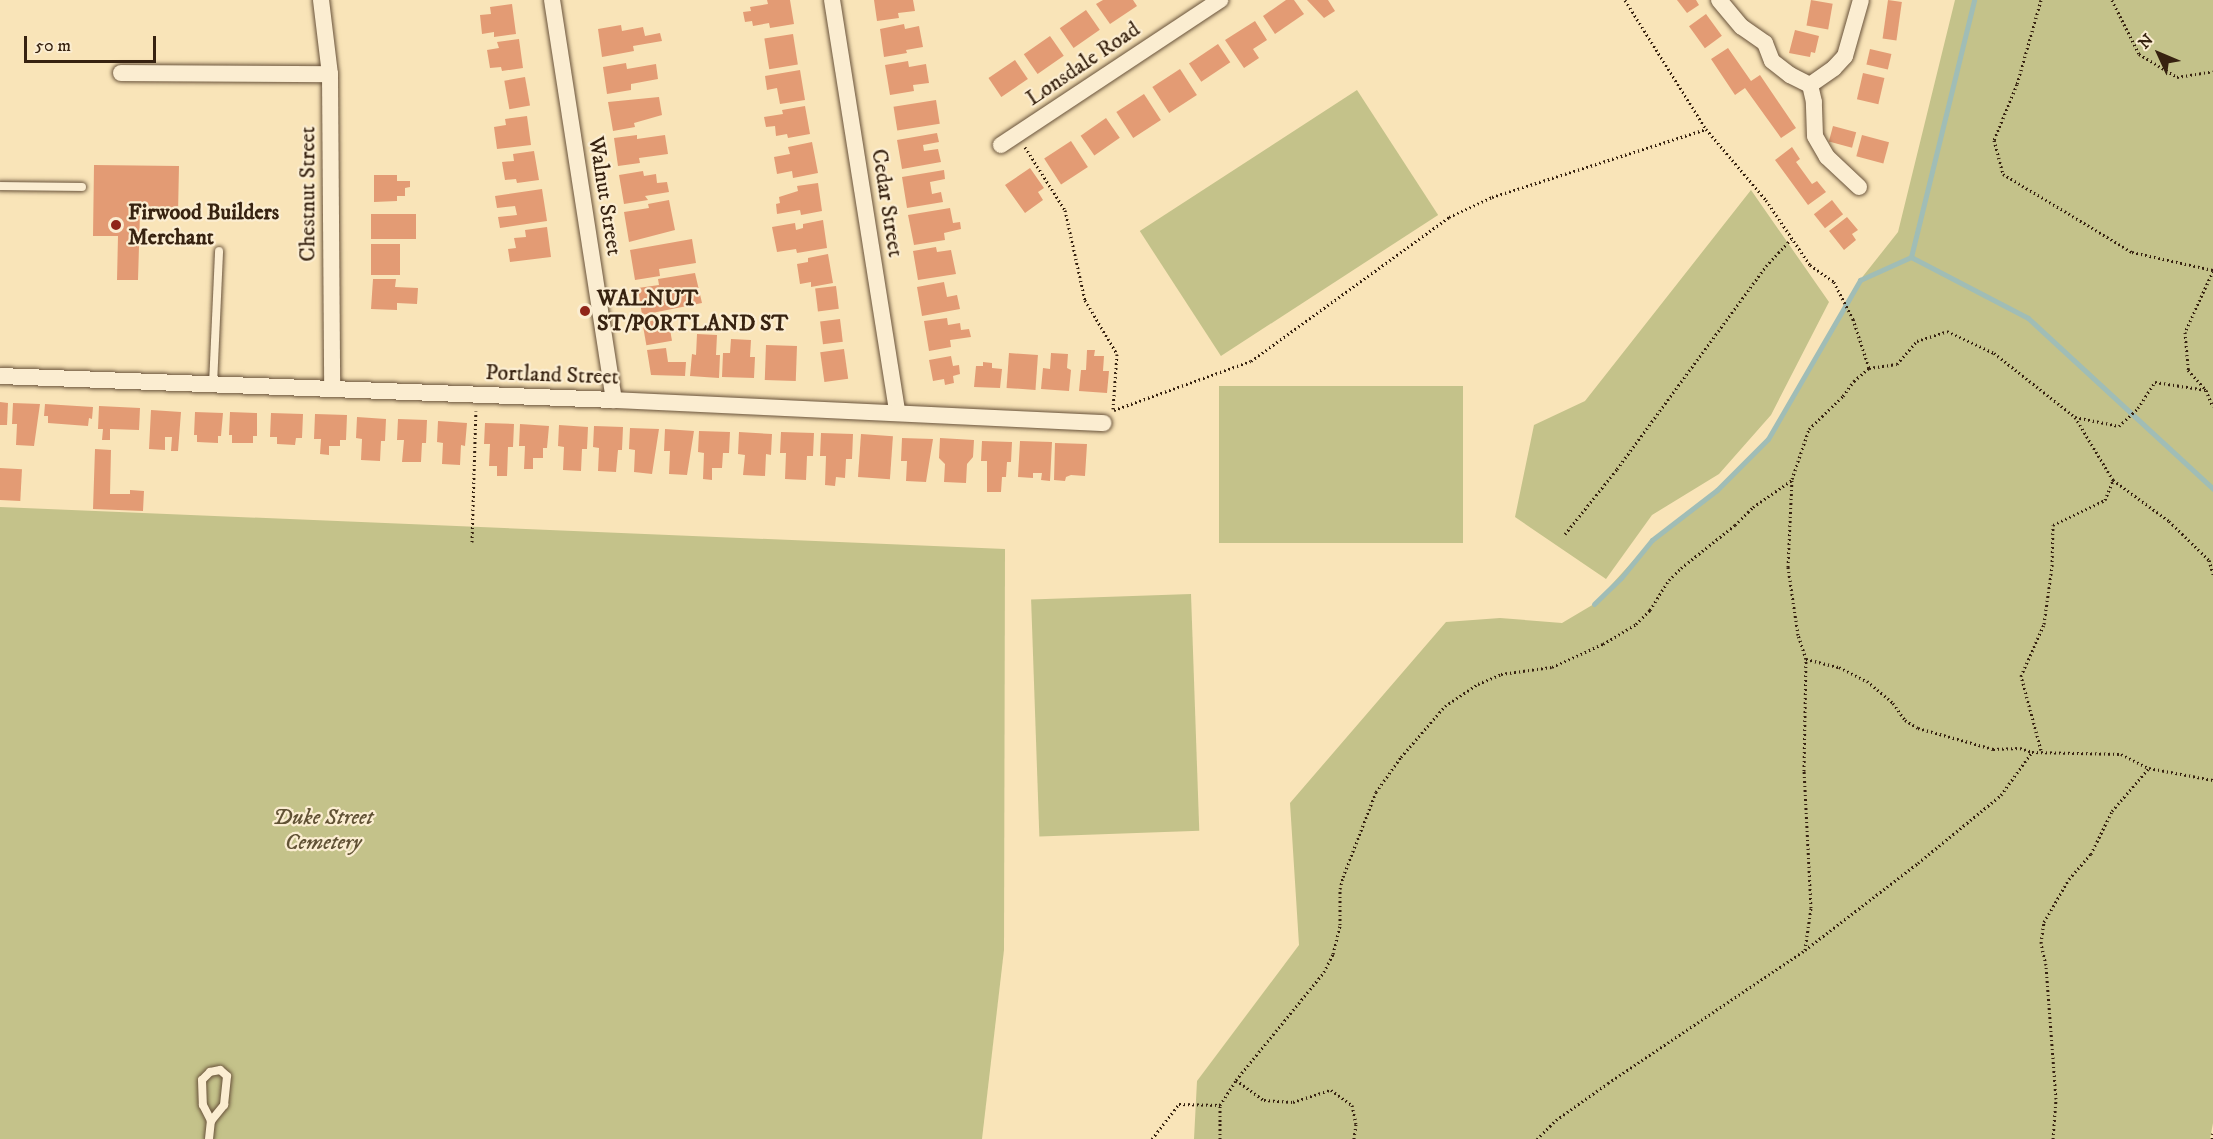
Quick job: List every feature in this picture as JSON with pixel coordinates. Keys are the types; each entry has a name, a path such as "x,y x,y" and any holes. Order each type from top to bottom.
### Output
{"street":[{"name":"Chestnut Street","path":"321,0 330,74 332,389"},
{"name":"Walnut Street","path":"552,0 614,399"},
{"name":"Cedar Street","path":"832,0 897,412"},
{"name":"Lonsdale Road","path":"1001,145 1220,0"},
{"path":"1719,0 1743,27 1765,43 1772,60 1790,75 1810,85"},
{"path":"1810,85 1834,68 1845,56 1861,0"},
{"path":"121,73 330,74"},
{"path":"1810,85 1814,102 1815,136 1827,157 1859,187"},
{"name":"Portland Street","path":"0,376 213,386 614,399 1103,423"}],"lane":[{"path":"0,186 82,188"},
{"path":"213,386 219,251"},
{"path":"209,1139 211,1121 224,1105 227,1076 220,1070 210,1072 202,1080 203,1105 211,1121"}],"path":[{"path":"1626,0 1706,129 1766,200 1810,265 1834,282 1853,319 1869,368"},
{"path":"2041,0 2017,84 1994,140 2002,174 2132,252 2213,271 2185,332 2188,370 2206,390 2213,408"},
{"path":"2112,0 2139,54 2177,77 2213,71"},
{"path":"1017,135 1065,210 1085,300 1117,354 1113,411 1251,361 1449,217 1492,197 1706,129"},
{"path":"1564,534 1617,469 1766,266 1791,239"},
{"path":"1805,950 1811,908 1804,771 1806,659 1798,635 1788,567 1792,479 1814,422 1869,368 1897,364 1917,341 1947,331 1994,352 2075,417 2113,480 2169,521 2209,560 2213,574"},
{"path":"2075,417 2119,426 2138,408 2155,382 2206,390"},
{"path":"472,542 477,394"},
{"path":"1220,1139 1220,1105 1236,1080 1324,972 1338,938 1340,889 1376,792 1401,757 1445,706 1492,677 1552,667 1603,644 1636,624 1681,568 1767,496 1792,479"},
{"path":"2041,750 2021,676 2044,624 2052,566 2053,525 2105,500 2113,480"},
{"path":"1806,659 1839,667 1867,681 1893,703 1905,720 1918,728 1955,740 1993,748 2020,748 2032,752 2041,750 2121,754 2149,768 2213,780"},
{"path":"1537,1139 1556,1120 1608,1083 1805,950 2001,795 2032,752"},
{"path":"2053,1139 2056,1099 2046,965 2042,943 2044,922 2069,879 2091,854 2112,811 2149,768"},
{"path":"1236,1080 1264,1100 1293,1102 1331,1090 1352,1105 1356,1124 1354,1139"},
{"path":"1152,1139 1179,1104 1220,1105"},
{"path":"2212,1139 2213,1133"}],"green space":[{"path":"1955,0 2213,0 2213,1123 2210,1139 1194,1139 1197,1081 1299,945 1290,803 1446,622 1500,618 1562,623 1594,604 1652,540 1717,490 1768,439 1860,280 1898,232"},
{"path":"1357,90 1438,215 1221,356 1140,231"},
{"path":"1751,190 1829,302 1771,415 1719,474 1652,515 1606,579 1515,517 1534,425 1585,401"},
{"path":"1219,386 1463,386 1463,543 1219,543"},
{"name":"Duke Street Cemetery","path":"0,507 1005,549 1004,950 982,1139 0,1139"},
{"path":"1191,594 1199,831 1039,836 1031,600"}],"building":[{"path":"767,0 790,0 794,24 770,28 769,23 753,26 752,21 745,22 743,12 751,11 750,7 768,4"},
{"path":"874,0 913,0 915,11 898,13 899,18 877,21"},
{"path":"1103,0 1133,0 1137,6 1110,24 1096,4"},
{"path":"1286,0 1294,0 1304,14 1275,34 1263,16"},
{"path":"1307,0 1328,0 1335,11 1324,18"},
{"path":"1677,0 1696,0 1699,5 1687,13"},
{"path":"1811,0 1833,4 1828,29 1806,26"},
{"path":"1888,0 1902,2 1896,41 1883,39"},
{"path":"512,4 516,34 494,37 494,32 482,34 480,15 491,14 490,7"},
{"path":"1086,10 1100,30 1074,48 1060,28"},
{"path":"1706,14 1722,36 1705,48 1689,26"},
{"path":"1255,21 1267,40 1253,49 1259,58 1244,68 1225,40"},
{"path":"904,24 905,29 919,26 923,47 906,50 907,53 884,57 880,29"},
{"path":"621,25 622,31 643,27 645,36 660,33 662,41 633,46 634,51 602,57 598,29"},
{"path":"1795,30 1819,36 1815,53 1811,52 1810,57 1789,53"},
{"path":"793,34 798,65 769,69 764,39"},
{"path":"1050,36 1064,56 1038,74 1024,54"},
{"path":"519,39 523,68 502,71 501,67 490,68 487,50 499,48 497,42"},
{"path":"1218,44 1230,62 1201,82 1189,64"},
{"path":"1728,48 1751,81 1760,75 1796,128 1781,138 1745,88 1735,95 1711,59"},
{"path":"1870,49 1891,54 1888,70 1866,65"},
{"path":"1015,60 1028,79 1001,97 988,78"},
{"path":"908,61 909,67 926,64 929,83 913,85 914,91 890,95 885,65"},
{"path":"626,63 627,69 656,64 658,79 631,84 631,90 607,94 603,67"},
{"path":"1180,69 1197,95 1169,113 1152,87"},
{"path":"800,70 805,100 780,104 777,88 767,90 765,76"},
{"path":"1863,73 1884,78 1878,104 1857,99"},
{"path":"525,77 530,106 509,109 504,81"},
{"path":"1144,94 1161,120 1133,138 1116,112"},
{"path":"659,97 662,115 634,123 635,127 613,131 608,102"},
{"path":"936,100 940,124 897,130 894,107"},
{"path":"805,106 810,134 788,138 787,134 776,136 775,126 766,127 764,117 783,114 782,110"},
{"path":"527,116 531,145 497,149 494,127 506,125 505,119"},
{"path":"1106,118 1120,138 1094,155 1081,136"},
{"path":"1833,126 1856,132 1852,148 1829,141"},
{"path":"937,133 939,142 923,145 924,151 938,149 941,162 902,169 897,140"},
{"path":"637,135 637,139 665,135 668,154 639,158 640,163 618,166 614,138"},
{"path":"1862,135 1889,142 1883,163 1856,156"},
{"path":"1071,141 1088,167 1061,184 1044,158"},
{"path":"812,142 818,173 793,178 792,171 777,174 774,157 790,154 788,147"},
{"path":"1792,147 1800,159 1796,162 1812,184 1817,181 1826,192 1808,205 1775,160"},
{"path":"534,151 539,180 517,183 516,179 505,180 502,162 514,161 513,154"},
{"name":"Firwood Builders Merchant","path":"94,165 179,166 178,214 140,213 138,280 117,280 118,236 93,236"},
{"path":"1030,168 1044,188 1038,192 1043,200 1025,213 1005,185"},
{"path":"944,170 945,179 930,182 932,194 941,192 943,202 907,208 902,177"},
{"path":"643,171 644,176 656,174 657,183 667,182 669,192 645,196 648,200 624,204 619,175"},
{"path":"374,175 397,175 397,181 410,181 410,187 405,188 405,196 397,196 397,201 374,202"},
{"path":"818,183 822,211 801,215 800,210 777,214 776,204 780,203 779,197 798,191 797,186"},
{"path":"542,189 547,221 500,228 498,217 517,215 515,206 497,208 495,196"},
{"path":"669,200 675,230 629,242 624,212 649,208 648,204"},
{"path":"1832,200 1843,214 1825,228 1814,214"},
{"path":"950,208 953,223 960,222 961,229 944,233 945,240 914,245 908,215"},
{"path":"371,214 416,214 416,239 371,239"},
{"path":"1847,217 1858,230 1852,234 1856,240 1844,250 1829,231"},
{"path":"823,220 827,248 797,253 796,249 777,252 772,227 795,223 796,230 803,228 803,224"},
{"path":"547,227 551,257 510,262 508,249 516,248 514,238 526,237 525,230"},
{"path":"692,239 696,263 659,269 660,276 635,280 630,250"},
{"path":"371,244 400,244 400,275 371,275"},
{"path":"936,247 937,252 951,250 956,274 918,280 913,251"},
{"path":"828,254 833,283 811,287 811,282 800,284 797,264 808,262 808,258"},
{"path":"695,273 702,303 642,315 638,288 659,285 658,279"},
{"path":"373,279 396,279 395,287 418,288 417,304 397,303 397,310 371,309"},
{"path":"944,282 947,297 957,295 960,309 922,316 917,287"},
{"path":"836,286 839,309 818,311 815,289"},
{"path":"668,318 672,341 646,345 642,323"},
{"path":"947,318 948,325 960,323 961,330 969,329 971,337 950,340 951,347 929,351 924,321"},
{"path":"840,319 843,342 823,344 820,321"},
{"path":"697,334 717,335 716,355 720,355 719,378 690,376 692,354 696,355"},
{"path":"731,339 751,340 750,357 755,357 754,378 722,377 723,353 730,353"},
{"path":"766,345 797,346 796,381 765,380"},
{"path":"666,348 668,362 686,362 685,376 651,375 647,350"},
{"path":"844,349 848,379 824,382 820,352"},
{"path":"1087,350 1095,350 1094,356 1104,356 1103,371 1109,371 1107,393 1079,391 1081,370 1086,370"},
{"path":"1009,353 1038,355 1035,390 1007,388"},
{"path":"1051,353 1068,354 1067,368 1071,370 1069,391 1041,389 1043,368 1050,369"},
{"path":"951,356 953,366 959,365 960,374 953,376 954,383 945,385 944,379 933,381 929,360"},
{"path":"983,362 992,363 992,368 1002,369 1000,388 974,387 976,366 983,366"},
{"path":"0,402 8,403 7,425 0,425"},
{"path":"13,403 40,404 34,446 16,445 17,424 12,424"},
{"path":"45,404 93,407 92,419 89,418 88,426 48,423 48,416 44,416"},
{"path":"99,406 140,408 139,430 110,429 110,440 102,440 103,429 98,429"},
{"path":"151,410 181,412 178,451 171,451 172,437 165,437 165,450 149,449"},
{"path":"195,412 223,413 221,436 218,436 218,443 197,442 197,435 194,435"},
{"path":"230,412 257,413 257,436 253,436 253,443 232,443 232,435 229,435"},
{"path":"271,413 303,414 302,438 296,438 295,445 277,444 277,437 270,437"},
{"path":"315,414 347,415 346,440 340,440 340,446 329,446 329,455 320,454 321,439 314,439"},
{"path":"357,417 386,419 385,441 381,441 380,461 361,460 362,439 356,438"},
{"path":"398,419 427,420 426,443 422,443 421,462 402,462 404,440 397,440"},
{"path":"438,421 467,423 465,446 461,445 460,465 442,464 443,443 437,442"},
{"path":"485,423 514,424 513,447 508,447 507,476 497,476 497,466 489,466 490,444 484,444"},
{"path":"520,424 549,426 547,448 543,448 543,458 533,458 533,469 524,469 525,446 519,446"},
{"path":"559,425 588,427 587,449 582,449 581,471 563,470 564,447 558,446"},
{"path":"594,426 623,427 622,450 618,450 616,472 598,471 599,448 593,447"},
{"path":"630,428 659,429 652,474 634,472 635,450 629,449"},
{"path":"665,429 694,431 687,475 669,474 670,451 664,451"},
{"path":"699,431 730,432 729,453 723,453 722,468 712,468 712,480 703,479 704,453 698,452"},
{"path":"739,432 772,434 771,455 766,454 765,476 743,475 745,455 738,454"},
{"path":"781,432 814,433 813,456 807,456 806,480 785,479 786,453 780,453"},
{"path":"821,433 853,434 852,459 846,459 845,478 836,477 835,486 825,485 826,456 820,456"},
{"path":"861,434 893,436 890,479 858,477"},
{"path":"902,438 933,439 926,482 906,481 907,461 901,461"},
{"path":"940,438 974,440 973,457 967,464 966,483 944,482 945,464 939,458"},
{"path":"982,441 1012,442 1011,462 1007,462 1006,477 1002,477 1001,492 987,492 987,461 981,461"},
{"path":"1020,441 1052,442 1050,481 1041,480 1042,473 1033,473 1033,478 1018,477"},
{"path":"1055,443 1087,444 1085,476 1071,475 1066,477 1065,481 1054,480"},
{"path":"95,449 111,450 110,494 130,494 130,490 144,491 143,511 93,509"},
{"path":"0,468 22,469 20,501 0,500"}],"waterway":[{"path":"1911,257 1974,0"},
{"path":"1911,257 2028,318 2213,489"},
{"path":"1594,604 1621,578 1652,540 1717,490 1768,439 1860,280 1911,257"}],"place":[{"name":"Firwood Builders Merchant","path":"116,225"},
{"name":"WALNUT ST/PORTLAND ST","path":"585,311"}]}
